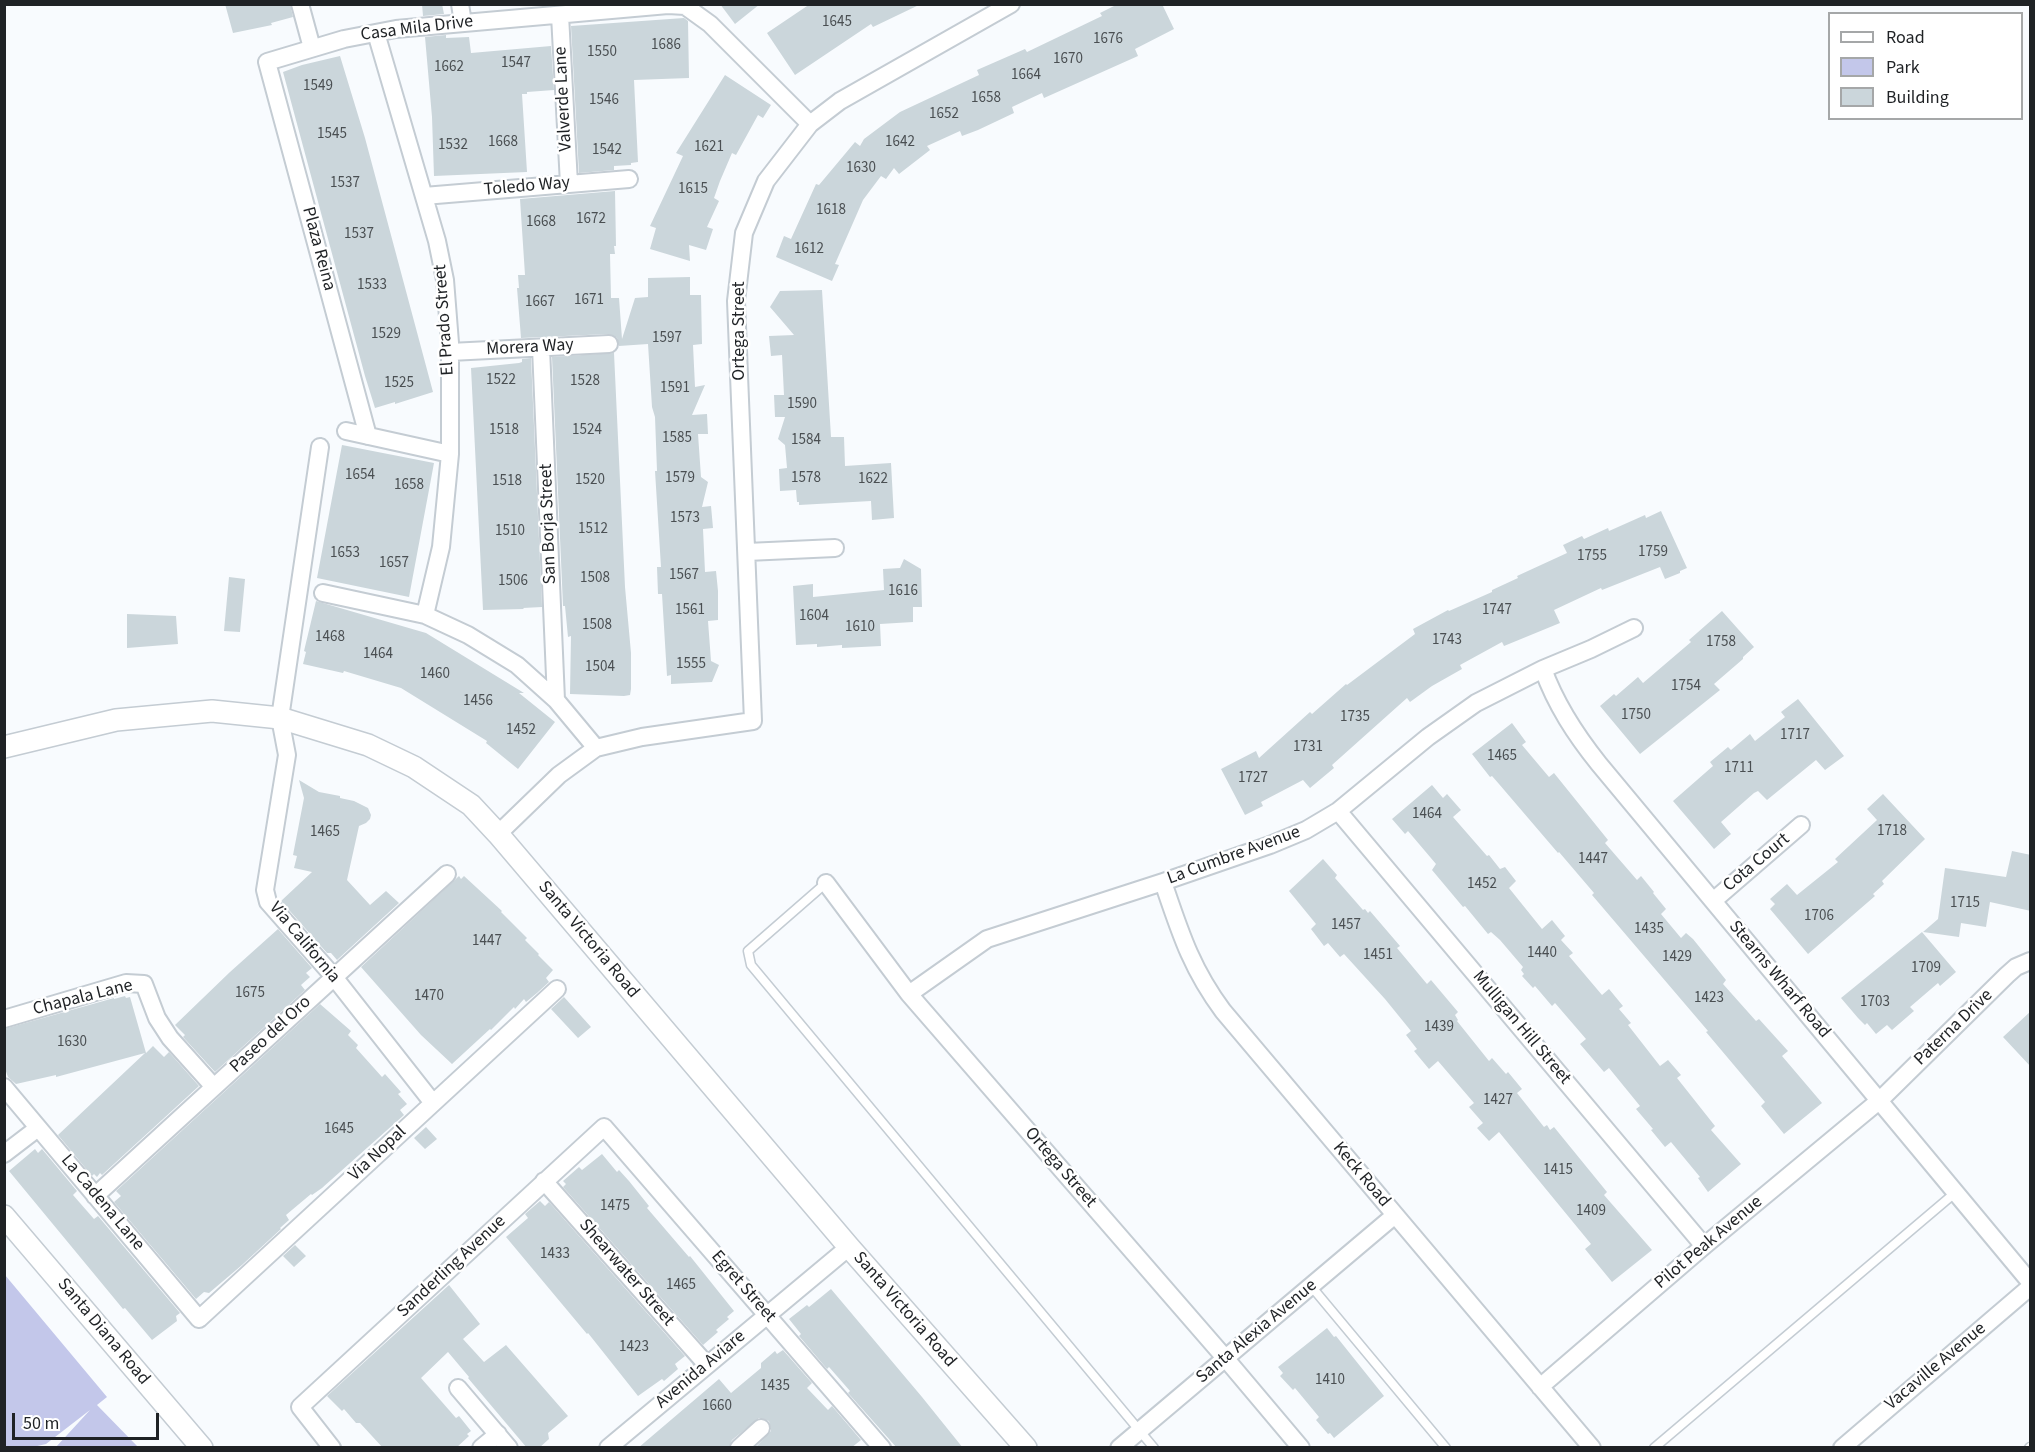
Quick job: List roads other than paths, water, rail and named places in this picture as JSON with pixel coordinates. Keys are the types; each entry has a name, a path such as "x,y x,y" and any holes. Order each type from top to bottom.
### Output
{"street":[{"path":"300,4 312,48"},
{"path":"460,4 463,23"},
{"name":"Ortega Street","path":"596,748 642,737 753,721 736,301 744,233 766,181 810,124 840,101 1011,4"},
{"name":"Casa Mila Drive","path":"267,62 312,48 396,29 685,5 710,24 810,124"},
{"name":"Valverde Lane","path":"560,15 569,184"},
{"name":"El Prado Street","path":"376,33 437,241 445,280 450,352 450,454 441,547 425,615"},
{"name":"Plaza Reina","path":"267,62 368,436"},
{"name":"Toledo Way","path":"424,196 629,178"},
{"name":"Morera Way","path":"450,352 609,344"},
{"name":"San Borja Street","path":"541,348 556,700"},
{"path":"346,431 450,454"},
{"name":"Via California","path":"321,447 280,718 287,755 265,890 268,902 334,977 433,1103"},
{"path":"747,552 835,548"},
{"path":"323,593 425,615 468,635 517,665 556,700 596,748 559,775 498,834"},
{"name":"La Cumbre Avenue","path":"909,994 987,939 1163,882 1306,830 1338,811 1457,715 1492,694 1543,669 1591,650 1634,628"},
{"name":"Stearns Wharf Road","path":"1543,669 1556,702 1577,736 2031,1282"},
{"name":"Santa Victoria Road","path":"4,747 116,720 212,711 280,718 368,745 414,767 471,805 849,1247 1026,1448"},
{"name":"Mulligan Hill Street","path":"1338,811 1704,1246"},
{"name":"Cota Court","path":"1713,901 1801,825"},
{"name":"Paseo del Oro","path":"95,1196 447,874"},
{"name":"Keck Road","path":"1163,882 1184,944 1206,988 1223,1011 1592,1448"},
{"name":"Ortega Street","path":"826,884 909,994 1301,1448"},
{"name":"Paterna Drive","path":"1880,1100 2007,975 2031,961"},
{"name":"Chapala Lane","path":"4,1019 126,983 144,984 157,1018 214,1087"},
{"name":"Via Nopal","path":"199,1319 557,989"},
{"name":"La Cadena Lane","path":"4,1087 199,1319"},
{"name":"Pilot Peak Avenue","path":"1540,1387 1704,1246 1880,1100"},
{"name":"Sanderling Avenue","path":"332,1448 300,1407 604,1127"},
{"name":"Egret Street","path":"604,1127 882,1448"},
{"path":"4,1154 38,1128"},
{"name":"Shearwater Street","path":"544,1181 707,1365"},
{"name":"Santa Alexia Avenue","path":"1119,1448 1395,1215"},
{"name":"Santa Diana Road","path":"4,1216 202,1448"},
{"name":"Avenida Aviare","path":"608,1448 849,1247"},
{"name":"Vacaville Avenue","path":"1842,1448 2031,1287"},
{"path":"458,1388 509,1448"},
{"path":"739,1448 761,1428"},
{"path":"481,1448 498,1434"}],"lane":[{"path":"826,884 747,951 751,965 1154,1448"},
{"path":"1654,1448 1956,1191"},
{"path":"1311,1286 1446,1448"}]}
